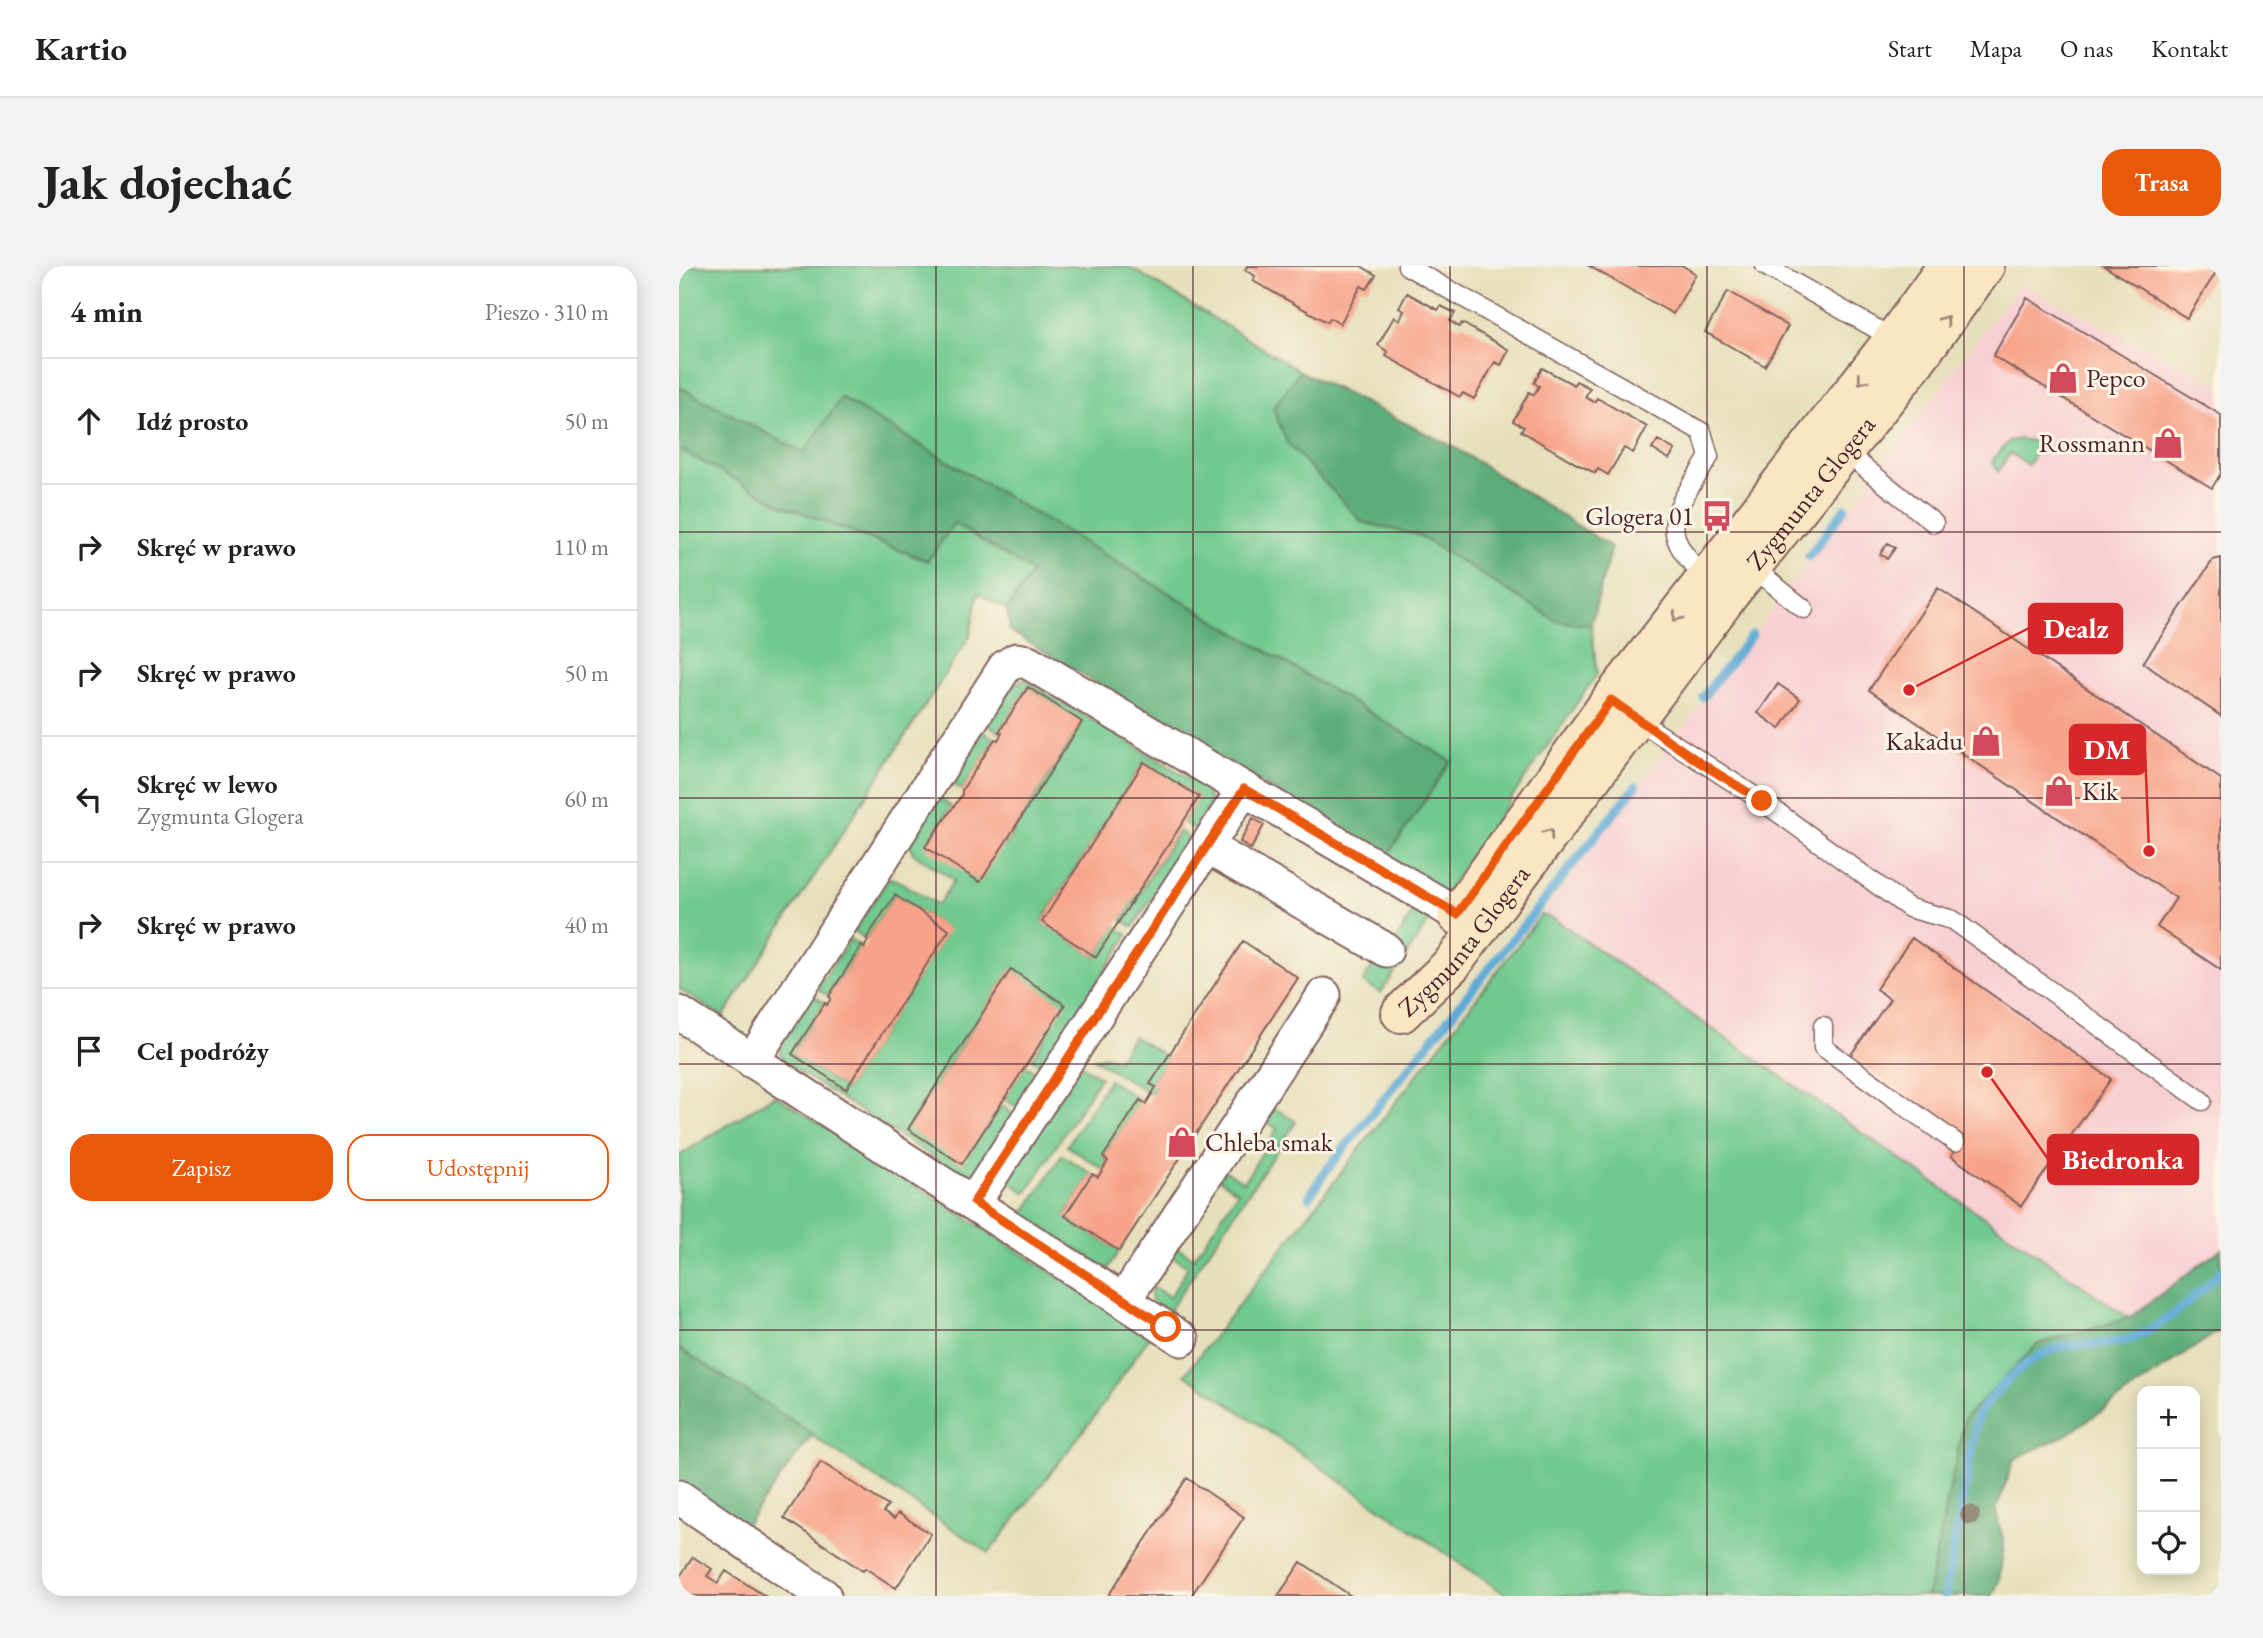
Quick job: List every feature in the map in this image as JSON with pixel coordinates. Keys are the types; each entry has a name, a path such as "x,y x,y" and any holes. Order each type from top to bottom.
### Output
{"street":[{"name":"Zygmunta Glogera","path":"1907,347 1947,266"},
{"name":"Zygmunta Glogera","path":"1623,710 1452,964 1401,1013 1435,948 1457,914 1623,710 1907,347 1985,266"},
{"path":"752,1060 1010,662 1022,659 1457,914"},
{"path":"974,1202 1244,789"},
{"path":"1207,847 1386,950"},
{"path":"1124,1300 1324,995"},
{"path":"679,1013 1182,1339"},
{"path":"679,1497 824,1596"}],"lane":[{"path":"1407,266 1702,432 1709,457 1678,507 1673,531 1682,555 1717,588"},
{"path":"1765,266 1907,347"},
{"path":"1832,442 1934,523"},
{"path":"1741,557 1804,609"},
{"path":"1623,710 1762,801 1909,908 1953,920 2202,1101"},
{"path":"1823,1026 1823,1048 1955,1142"}],"shaded area":[{"path":"2020,284 2221,385 2221,1249 2129,1318 1554,919 1541,915"}],"green space":[{"path":"679,266 1128,266 1300,371 1273,408 1362,522 1418,535 1557,621 1591,625 1597,674 1445,894 1386,858 1451,761 842,398 804,453 679,387"},
{"path":"1300,371 1454,447 1611,547 1591,625 1557,621 1418,535 1362,522 1287,443 1273,408"},
{"path":"679,387 804,453 841,398 1451,761 1386,858 1010,631 1007,610 1032,572 954,523 928,561 782,505 679,449"},
{"path":"2020,439 2041,443 2028,465 2010,453 1998,472 1992,461 2009,441"},
{"path":"679,449 782,505 927,561 953,523 1032,572 1007,610 978,593 970,636 723,1017 679,989"},
{"path":"1024,679 1205,788 1211,803 1196,830 1183,822 1198,797 1144,762 1042,921 1096,957 1115,926 1128,935 1043,1067 1032,1059 1045,1038 1011,970 908,1128 988,1126 1001,1106 1013,1114 972,1175 964,1177 784,1062 779,1050 812,995 825,1003 792,1054 846,1089 948,930 895,895 866,939 854,931 889,878 897,880 938,905 954,880 913,853 910,843 939,798 951,806 926,847 1006,844 1082,723 1028,687 999,732 987,724 1013,685"},
{"path":"983,731 995,739 962,790 950,783"},
{"path":"1179,831 1190,839 1133,927 1122,920"},
{"path":"1418,903 1431,918 1381,993 1363,982 1376,959 1395,942"},
{"path":"1541,915 1554,919 2129,1318 2038,1344 1965,1418 1927,1596 1508,1596 1185,1374"},
{"path":"850,939 861,946 829,996 817,989"},
{"path":"1133,1036 1168,1058 1150,1083 1156,1087 1151,1094 1094,1059 1106,1056 1117,1061"},
{"path":"1025,1065 1038,1074 1017,1107 1004,1099"},
{"path":"1081,1065 1100,1077 1026,1193 1007,1180"},
{"path":"1109,1080 1140,1100 1103,1157 1108,1161 1103,1169 1067,1146"},
{"path":"775,1095 1150,1336 1097,1413 989,1553 679,1348 679,1156"},
{"path":"1268,1104 1296,1122 1169,1311 1151,1300 1151,1286 1170,1297 1188,1267 1170,1255 1175,1246 1194,1258 1238,1192 1219,1179 1225,1170 1244,1182 1277,1129 1259,1117"},
{"path":"1062,1155 1092,1174 1065,1216 1119,1251 1108,1269 1023,1215"},
{"path":"2221,1249 2221,1329 2068,1434 2014,1459 1996,1511 2004,1544 1999,1581 1992,1596 1927,1596 1965,1418 2038,1344 2129,1318"},
{"path":"679,1348 813,1434 744,1527 679,1483"}],"building":[{"path":"1247,266 1361,266 1376,275 1367,289 1361,286 1340,324 1330,318 1327,322 1253,281 1255,276 1245,270"},
{"path":"1589,266 1683,266 1696,274 1673,314"},
{"path":"2104,266 2220,266 2187,318"},
{"path":"1728,291 1788,326 1765,366 1705,332"},
{"path":"1407,293 1438,310 1441,306 1455,313 1450,321 1459,327 1462,323 1509,350 1501,365 1495,362 1474,399 1463,393 1460,397 1386,356 1388,352 1378,345 1394,317 1400,320 1404,311 1399,308"},
{"path":"2027,298 2221,415 2221,473 2212,488 1993,356"},
{"path":"1542,368 1574,385 1576,381 1590,388 1585,397 1594,402 1597,398 1647,427 1633,453 1624,448 1608,475 1598,469 1595,473 1577,464 1521,431 1524,427 1513,421 1529,392 1534,395 1539,386 1534,383"},
{"path":"1658,440 1675,450 1669,459 1652,449"},
{"path":"1888,543 1895,548 1887,559 1880,554"},
{"path":"2221,558 2221,716 2143,663 2213,560"},
{"path":"1938,588 2221,779 2221,970 2157,927 2176,898 1869,690"},
{"path":"1778,684 1800,699 1780,729 1758,713"},
{"path":"1028,687 1082,722 980,882 925,847 962,795 962,790 995,739 998,740 1002,733 999,732"},
{"path":"1144,762 1199,797 1096,957 1042,922"},
{"path":"1253,818 1264,825 1251,849 1240,842"},
{"path":"895,895 949,930 846,1089 792,1054 825,1003 827,1005 831,998 829,996 861,946 864,948 868,941 866,939"},
{"path":"1912,938 2111,1079 2021,1206 1951,1156 1964,1137 1850,1056 1890,999 1876,989"},
{"path":"1243,941 1298,978 1119,1251 1065,1216 1092,1174 1098,1177 1108,1161 1103,1157 1140,1100 1146,1104 1156,1087 1150,1084"},
{"path":"1011,969 1065,1005 962,1164 908,1129"},
{"path":"821,1462 888,1506 883,1512 894,1519 898,1513 931,1534 896,1588 865,1568 863,1571 784,1518"},
{"path":"1187,1478 1244,1517 1191,1596 1108,1596"},
{"path":"693,1557 712,1569 707,1576 718,1583 726,1571 765,1596 679,1596 679,1578"},
{"path":"1301,1562 1351,1596 1278,1596"}],"waterway":[{"path":"1809,556 1845,508"},
{"path":"1703,697 1752,635"},
{"path":"1309,1197 1325,1172 1636,786"},
{"path":"1945,1596 1978,1414 1987,1403 2019,1370 2057,1348 2120,1342 2148,1331 2181,1308 2221,1271"}],"place":[{"name":"Pepco","path":"2063,378"},
{"name":"Rossmann","path":"2168,443"},
{"name":"Glogera 01","path":"1717,516"},
{"name":"Dealz","path":"1909,690"},
{"name":"Kakadu","path":"1986,741"},
{"name":"Kik","path":"2059,791"},
{"name":"DM","path":"2149,851"},
{"name":"Biedronka","path":"1987,1072"},
{"name":"Chleba smak","path":"1182,1142"}],"route":[{"path":"1166,1327 974,1202 1244,789 1457,914 1611,700 1699,762 1762,801"}]}
